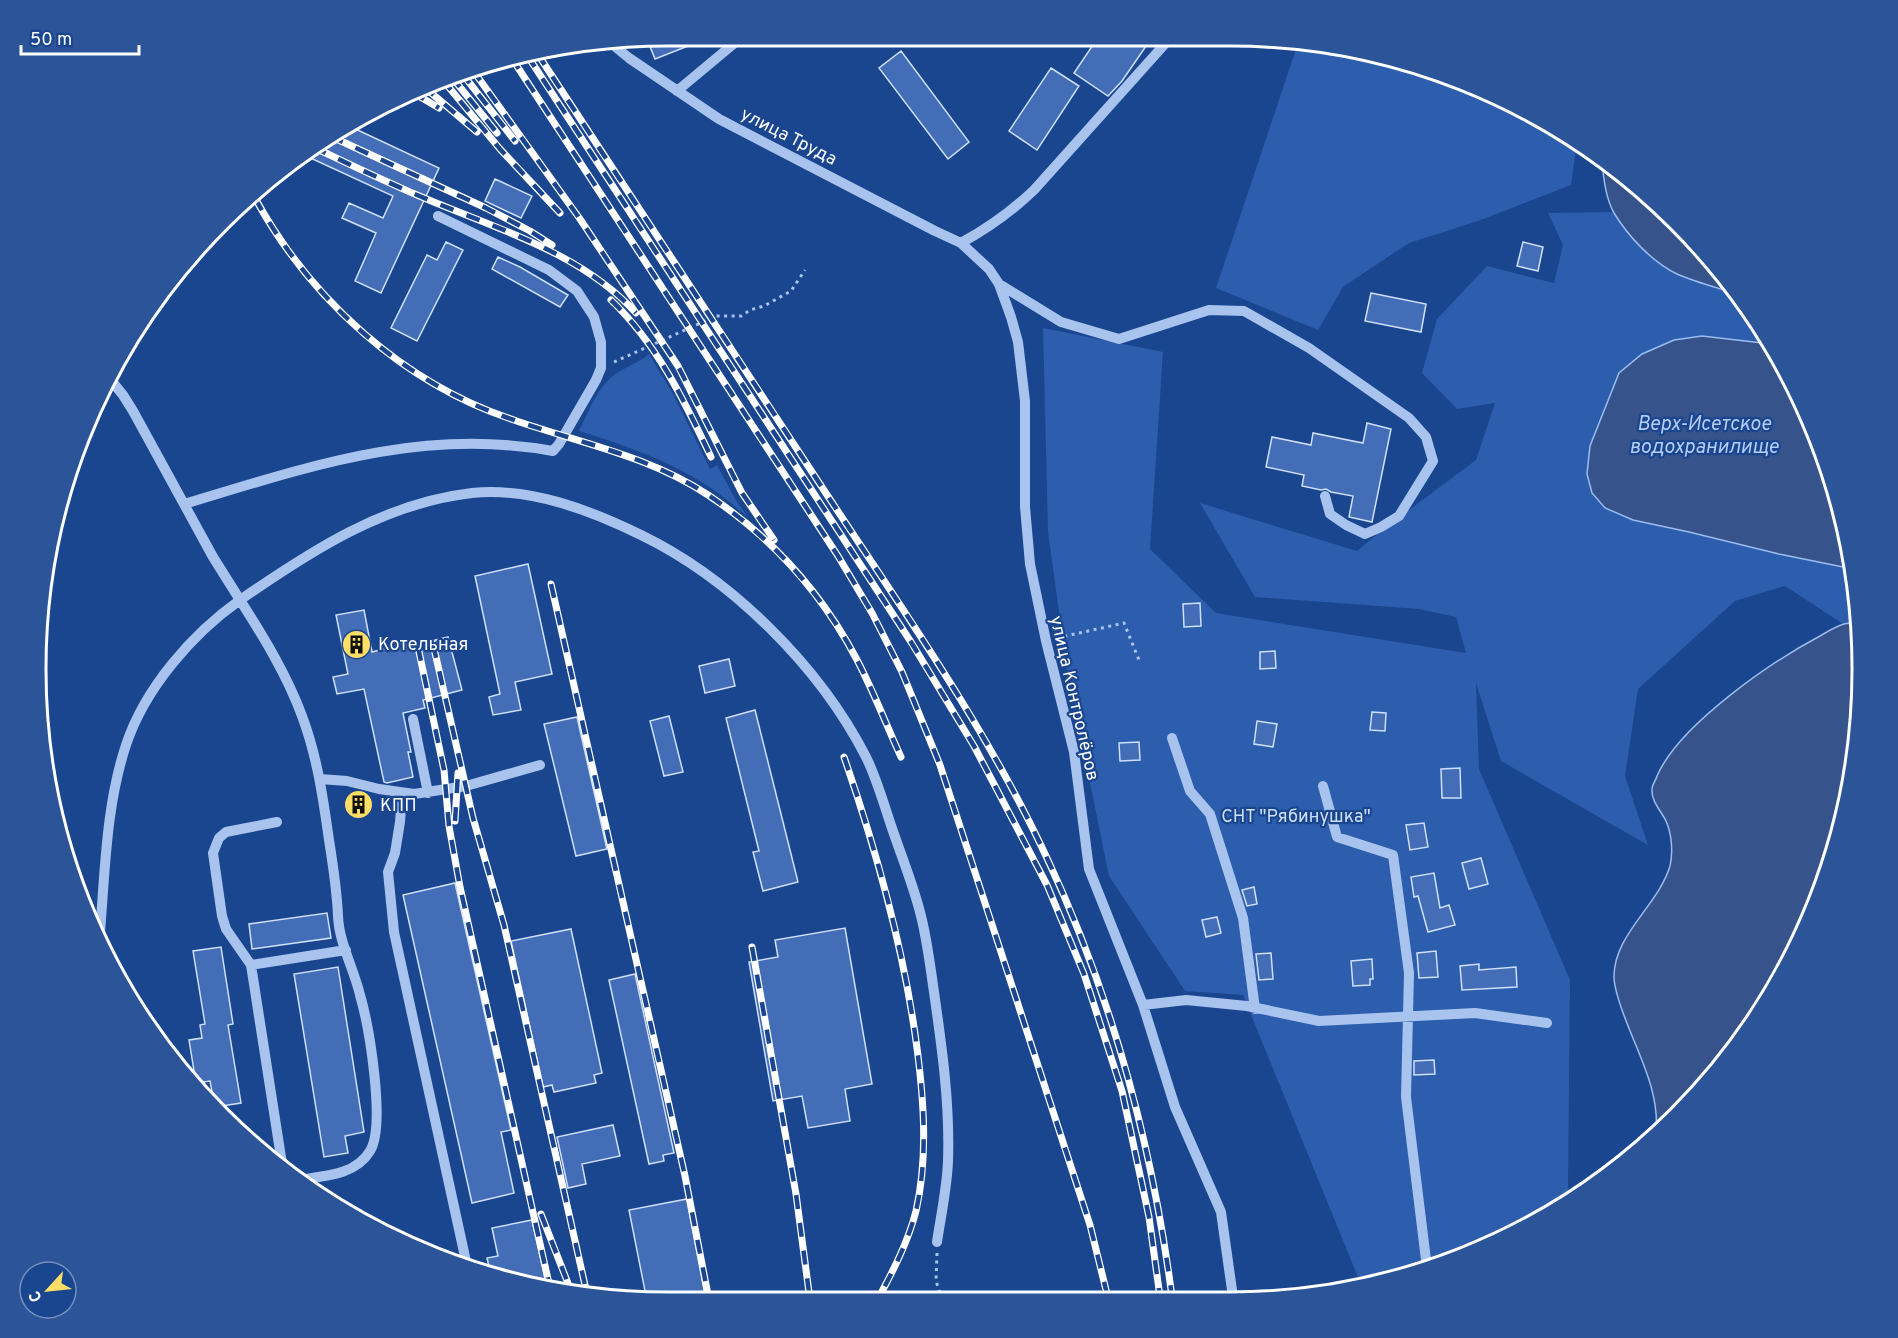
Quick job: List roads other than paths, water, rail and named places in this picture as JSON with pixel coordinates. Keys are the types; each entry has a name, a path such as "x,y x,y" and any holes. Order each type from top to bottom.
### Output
{"street":[{"path":"677,91 731,46"},
{"path":"961,243 993,225 1034,190 1163,46"},
{"name":"улица Труда","path":"618,49 719,119 961,243"},
{"path":"184,504 317,465 384,451 463,443 524,446 553,451 566,436 601,368 599,330 594,317 577,291 549,270 438,216"},
{"name":"улица Контролёров","path":"961,243 989,268 999,284 1018,342 1026,419 1027,534 1036,599 1074,752 1089,869 1143,1005 1175,1107 1221,1212 1232,1292"},
{"path":"999,284 1061,322 1119,339 1209,310 1244,311 1310,348 1378,395 1409,418 1426,437 1433,461 1398,516 1381,527 1365,534 1346,525 1330,514 1324,496"},
{"path":"115,386 133,411 226,579 270,649 302,714 320,779 338,916 361,996 369,1035 378,1121 377,1133 370,1152 358,1164 341,1173 310,1178"},
{"path":"101,922 111,809 126,744 139,716 171,668 202,630 240,600 314,550 380,518 446,498 473,493 498,492 526,495 560,503 624,527 657,543 686,561 737,598 762,621 809,672 831,701 851,732 873,774 912,885 925,934 940,1034 947,1101 948,1163 936,1242"},
{"path":"413,719 428,793"},
{"path":"1172,738 1190,790 1210,814 1244,918 1255,1009"},
{"path":"320,779 347,780 402,793 428,793 466,786 540,765"},
{"path":"1323,786 1337,837 1393,855 1409,973 1406,1096 1426,1259"},
{"path":"402,793 395,853 388,872 392,921 465,1257"},
{"path":"277,822 226,832 215,845 213,853 226,929 251,965 281,1155"},
{"path":"251,965 346,950"},
{"path":"1143,1005 1186,1000 1255,1009 1319,1021 1475,1013 1547,1023"}],"water":[{"path":"1603,172 1669,229 1723,290 1677,274 1641,248 1614,213 1605,186"},
{"name":"Верх-Исетское водохранилище","path":"1702,336 1759,343 1804,431 1830,508 1843,567 1633,520 1605,508 1592,493 1587,474 1590,446 1619,373 1642,354 1674,340"},
{"path":"1844,624 1850,624 1852,669 1846,750 1840,790 1830,830 1804,907 1768,980 1747,1015 1697,1079 1656,1121 1652,1089 1620,1003 1614,978 1616,962 1628,934 1656,894 1670,866 1672,849 1670,832 1653,798 1653,786 1668,756 1705,716 1777,662"}],"railway":[{"path":"541,60 937,661 995,757 1021,806 1070,909 1110,1017 1141,1127 1164,1240 1171,1292"},
{"path":"532,62 911,642 974,746 1047,885 1084,974 1122,1091 1149,1217 1159,1292"},
{"path":"517,66 838,556 872,613 902,672 940,765 1090,1225 1107,1292"},
{"path":"478,77 580,219 678,366 742,493 774,540"},
{"path":"468,80 515,141"},
{"path":"458,84 497,133"},
{"path":"449,87 500,149 560,213"},
{"path":"432,94 477,132"},
{"path":"422,98 439,108"},
{"path":"340,141 486,208 552,245"},
{"path":"322,151 562,257 614,291 636,313"},
{"path":"258,202 277,235 332,303 398,361 474,404 514,420 662,470 708,495 752,528 792,567 827,610 856,658 901,757"},
{"path":"611,300 656,354 680,394 711,457"},
{"path":"551,584 685,1176 707,1292"},
{"path":"433,644 473,818 504,925 585,1286"},
{"path":"418,647 444,770 449,826 460,887 548,1280"},
{"path":"844,757 868,829 897,937 911,1011 923,1109 922,1171 916,1211 895,1267 882,1292"},
{"path":"455,821 458,773"},
{"path":"752,947 796,1194 809,1292"},
{"path":"541,1214 568,1283"}],"place":[{"name":"Котельная","path":"357,644"},
{"name":"КПП","path":"359,805"}],"park label":[{"name":"СНТ \"Рябинушка\"","path":"1296,816"}]}
